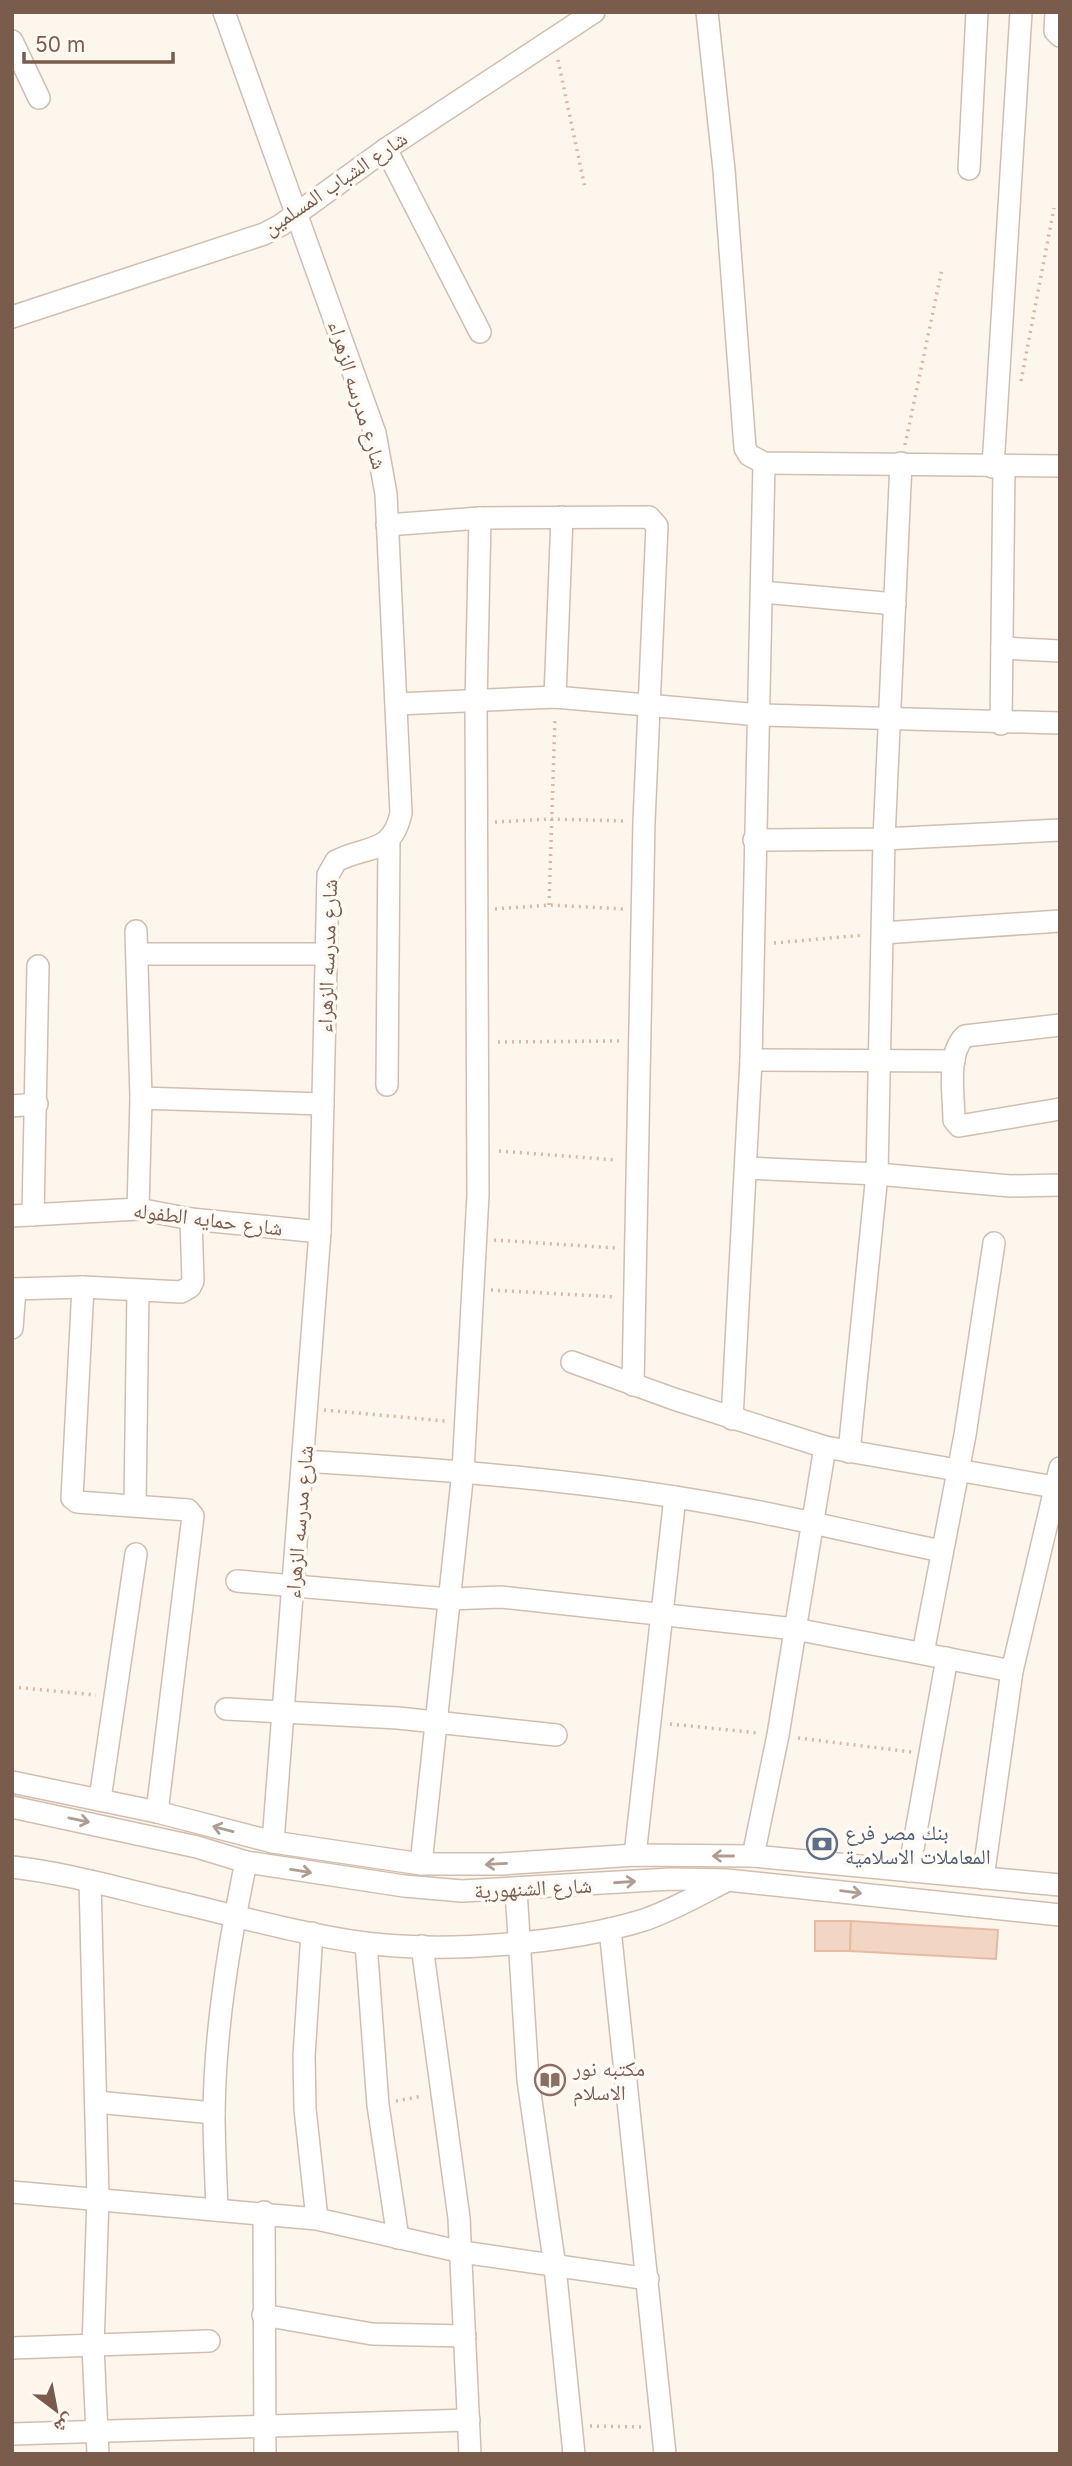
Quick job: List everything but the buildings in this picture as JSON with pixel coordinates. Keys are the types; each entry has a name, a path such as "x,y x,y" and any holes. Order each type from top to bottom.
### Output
{"street":[{"name":"شارع مدرسه الزهراء","path":"224,12 375,433 386,494 401,813 398,829 389,841 343,857 330,867 320,1232 273,1842"},
{"name":"شارع الشباب المسلمين","path":"12,317 264,234 297,214 386,149 594,12"},
{"path":"707,12 724,170 745,448 749,455 764,463 1060,466"},
{"path":"969,169 977,12"},
{"path":"1001,724 999,467 1021,12"},
{"path":"1056,12 1055,31 1060,36"},
{"path":"12,41 40,98"},
{"path":"386,149 480,332"},
{"path":"732,1419 751,1060 764,463"},
{"path":"849,1452 877,1174 884,839 901,463"},
{"path":"555,698 562,517"},
{"path":"387,525 480,518 649,517 657,526 644,822 633,1385"},
{"path":"421,1864 434,1722 463,1471 480,1150 476,703 480,518"},
{"path":"762,592 895,604"},
{"path":"1002,648 1060,651"},
{"path":"397,705 555,698 760,715 1001,724 1060,723"},
{"path":"754,840 884,839 1060,830"},
{"path":"387,1085 389,841"},
{"path":"883,933 1060,921"},
{"path":"136,931 141,1098 138,1209"},
{"path":"138,954 326,954"},
{"path":"23,1216 37,1104 38,966"},
{"path":"1060,1026 969,1034 956,1047 954,1120 959,1126 1060,1109"},
{"path":"751,1060 954,1061"},
{"path":"141,1098 323,1104"},
{"path":"12,1106 37,1104"},
{"path":"746,1168 877,1174 1010,1186 1060,1185"},
{"name":"شارع حمايه الطفوله","path":"23,1216 138,1209 191,1219 320,1232"},
{"path":"12,1328 13,1289 83,1287 138,1292 181,1292 190,1287 193,1280 191,1219"},
{"path":"923,1653 958,1468 994,1243"},
{"path":"83,1287 72,1498 77,1502 135,1504 188,1510 194,1516 156,1812"},
{"path":"135,1504 138,1292"},
{"path":"572,1362 732,1419 825,1447 1058,1481 1012,1671 983,1878"},
{"path":"753,1856 778,1735 825,1447"},
{"path":"304,1461 463,1471 675,1497 942,1551"},
{"path":"635,1855 675,1497"},
{"path":"100,1799 136,1554"},
{"path":"237,1581 449,1599 501,1597 795,1629 1012,1671"},
{"path":"909,1871 947,1658"},
{"path":"226,1709 434,1722 556,1735"},
{"name":"شارع الشنهورية","path":"12,1782 100,1799 273,1842 421,1864 501,1864 635,1855 753,1856 1060,1885"},
{"name":"شارع الشنهورية","path":"12,1807 171,1841 246,1862 404,1886 462,1891 516,1890 671,1879 727,1880 1060,1915"},
{"path":"217,2210 214,2113 217,2048 235,1915 246,1862"},
{"path":"12,1867 90,1881 312,1933 366,1943 422,1946 520,1941 610,1929 677,1907 727,1880"},
{"path":"90,1881 98,2198 93,2347 98,2454"},
{"path":"516,1890 528,2080 555,2267 574,2454"},
{"path":"610,1929 665,2454"},
{"path":"312,1933 304,2056 305,2109 317,2219"},
{"path":"366,1943 378,2105 398,2238"},
{"path":"422,1946 462,2252 470,2454"},
{"path":"96,2102 214,2113"},
{"path":"12,2192 264,2212 317,2219 462,2252 648,2279"},
{"path":"264,2212 262,2315 265,2454"},
{"path":"262,2315 372,2334 465,2336"},
{"path":"12,2348 209,2341"},
{"path":"12,2434 469,2420"}],"path":[{"path":"553,39 585,188"},
{"path":"1020,385 1054,208"},
{"path":"901,463 942,270"},
{"path":"549,905 555,698"},
{"path":"476,823 550,819 644,822"},
{"path":"476,910 549,905 643,911"},
{"path":"753,944 883,933"},
{"path":"479,1042 639,1041"},
{"path":"480,1150 636,1162"},
{"path":"475,1238 636,1249"},
{"path":"472,1289 635,1298"},
{"path":"308,1408 465,1422"},
{"path":"12,1687 115,1697"},
{"path":"378,2105 442,2092"},
{"path":"573,2425 662,2428"}],"place":[{"name":"بنك مصر فرع المعاملات الاسلامية","path":"822,1844"},
{"name":"مكتبه نور الاسلام","path":"550,2080"}]}
